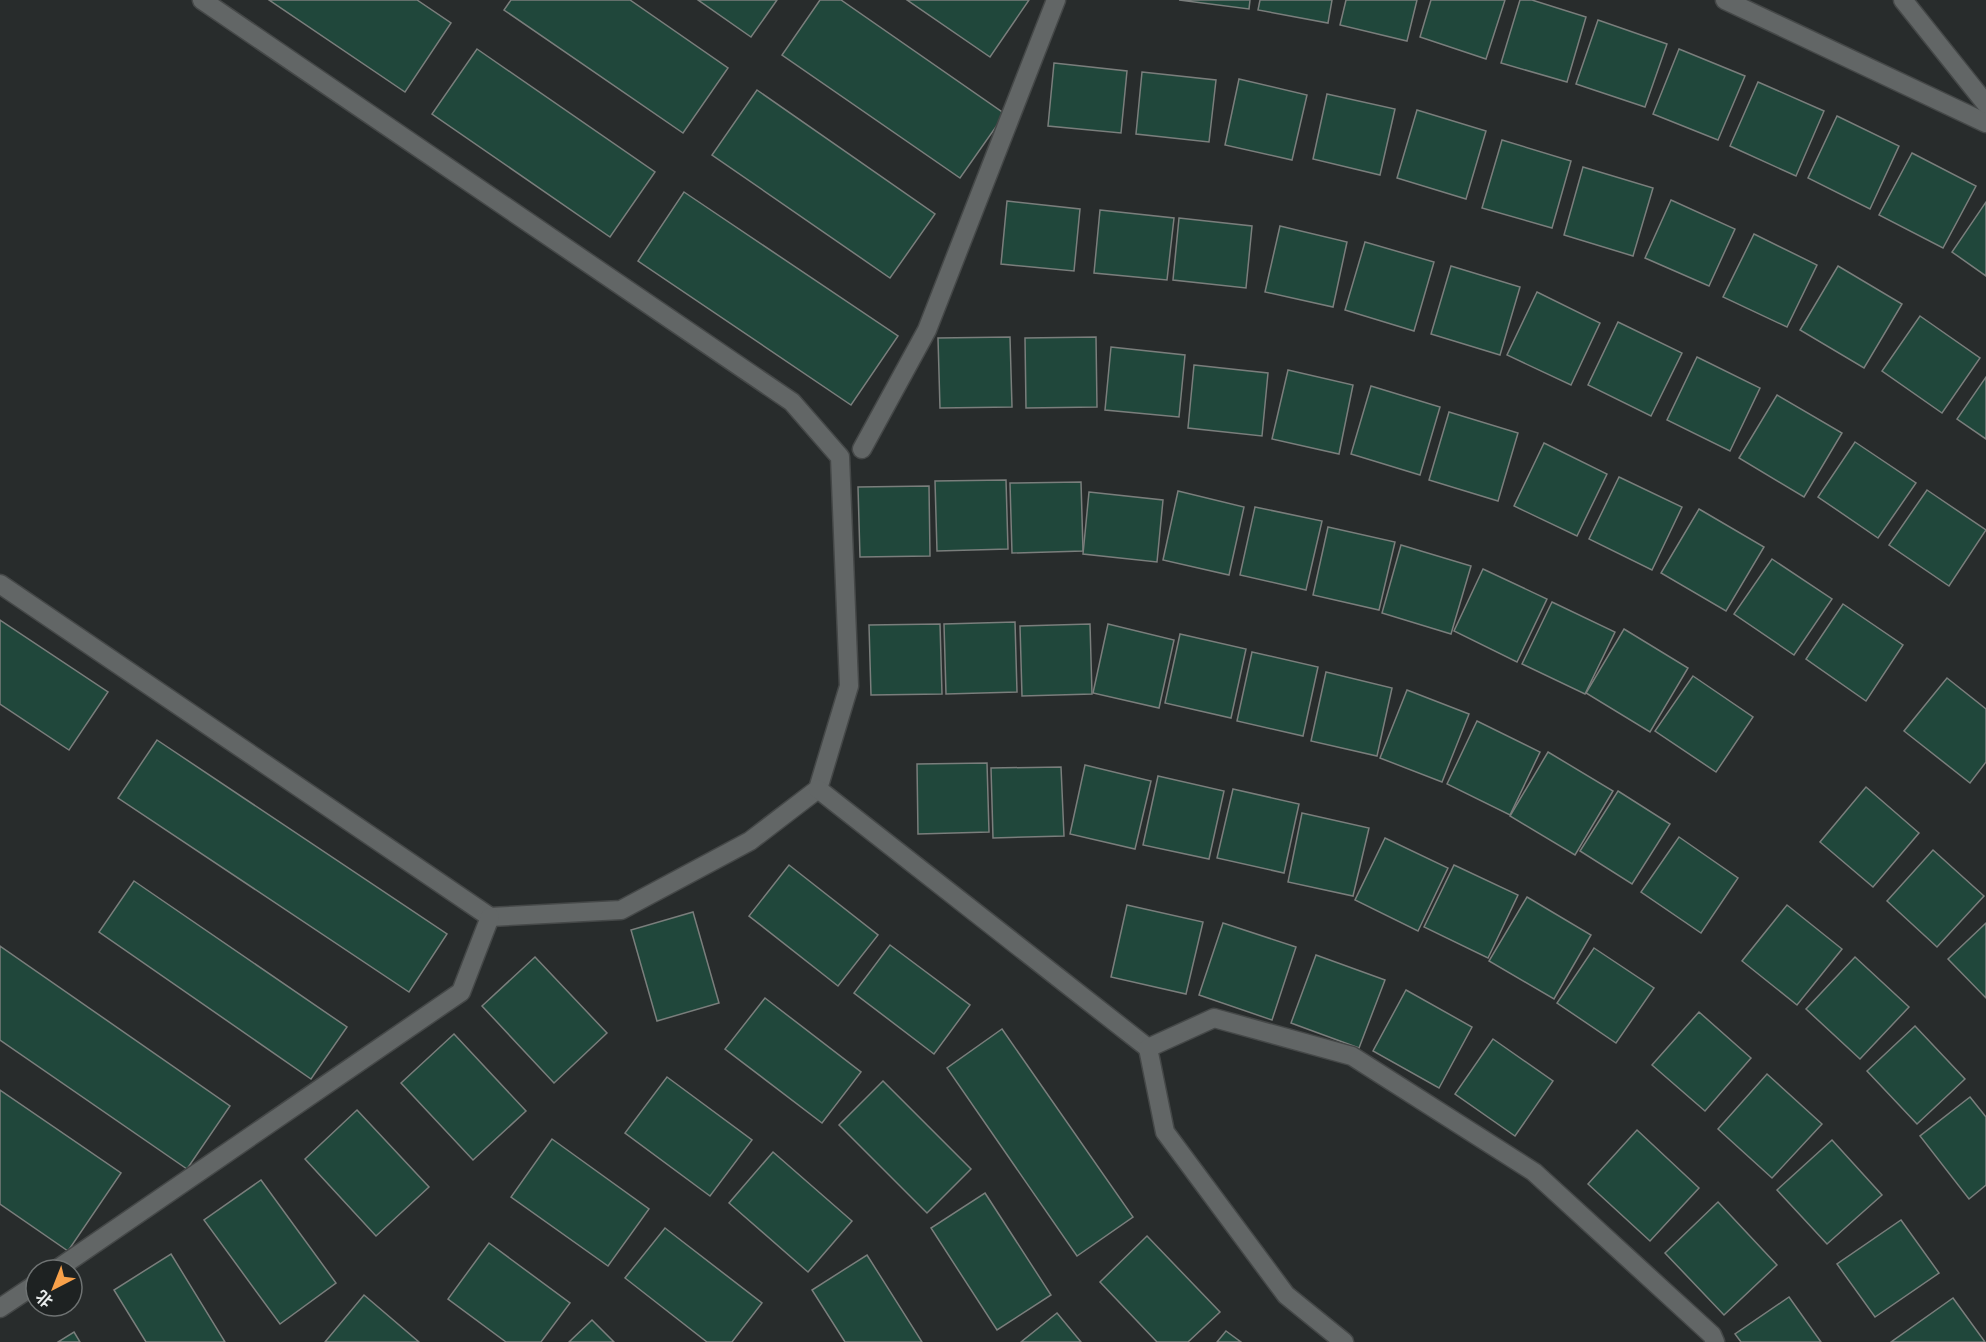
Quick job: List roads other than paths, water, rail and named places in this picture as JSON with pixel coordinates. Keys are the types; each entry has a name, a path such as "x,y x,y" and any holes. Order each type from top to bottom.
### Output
{"street":[{"path":"0,584 490,917 621,910 750,842 818,789 849,686 840,458 792,402 202,0"},
{"path":"862,449 927,330 1056,0"},
{"path":"1725,0 1986,123"},
{"path":"1903,0 1986,104"},
{"path":"818,789 1148,1047 1165,1132 1286,1295 1344,1342"},
{"path":"73,1258 461,992 490,917"},
{"path":"1148,1047 1214,1018 1352,1056 1534,1172 1712,1335 1715,1342"},
{"path":"0,1308 24,1292"}]}
